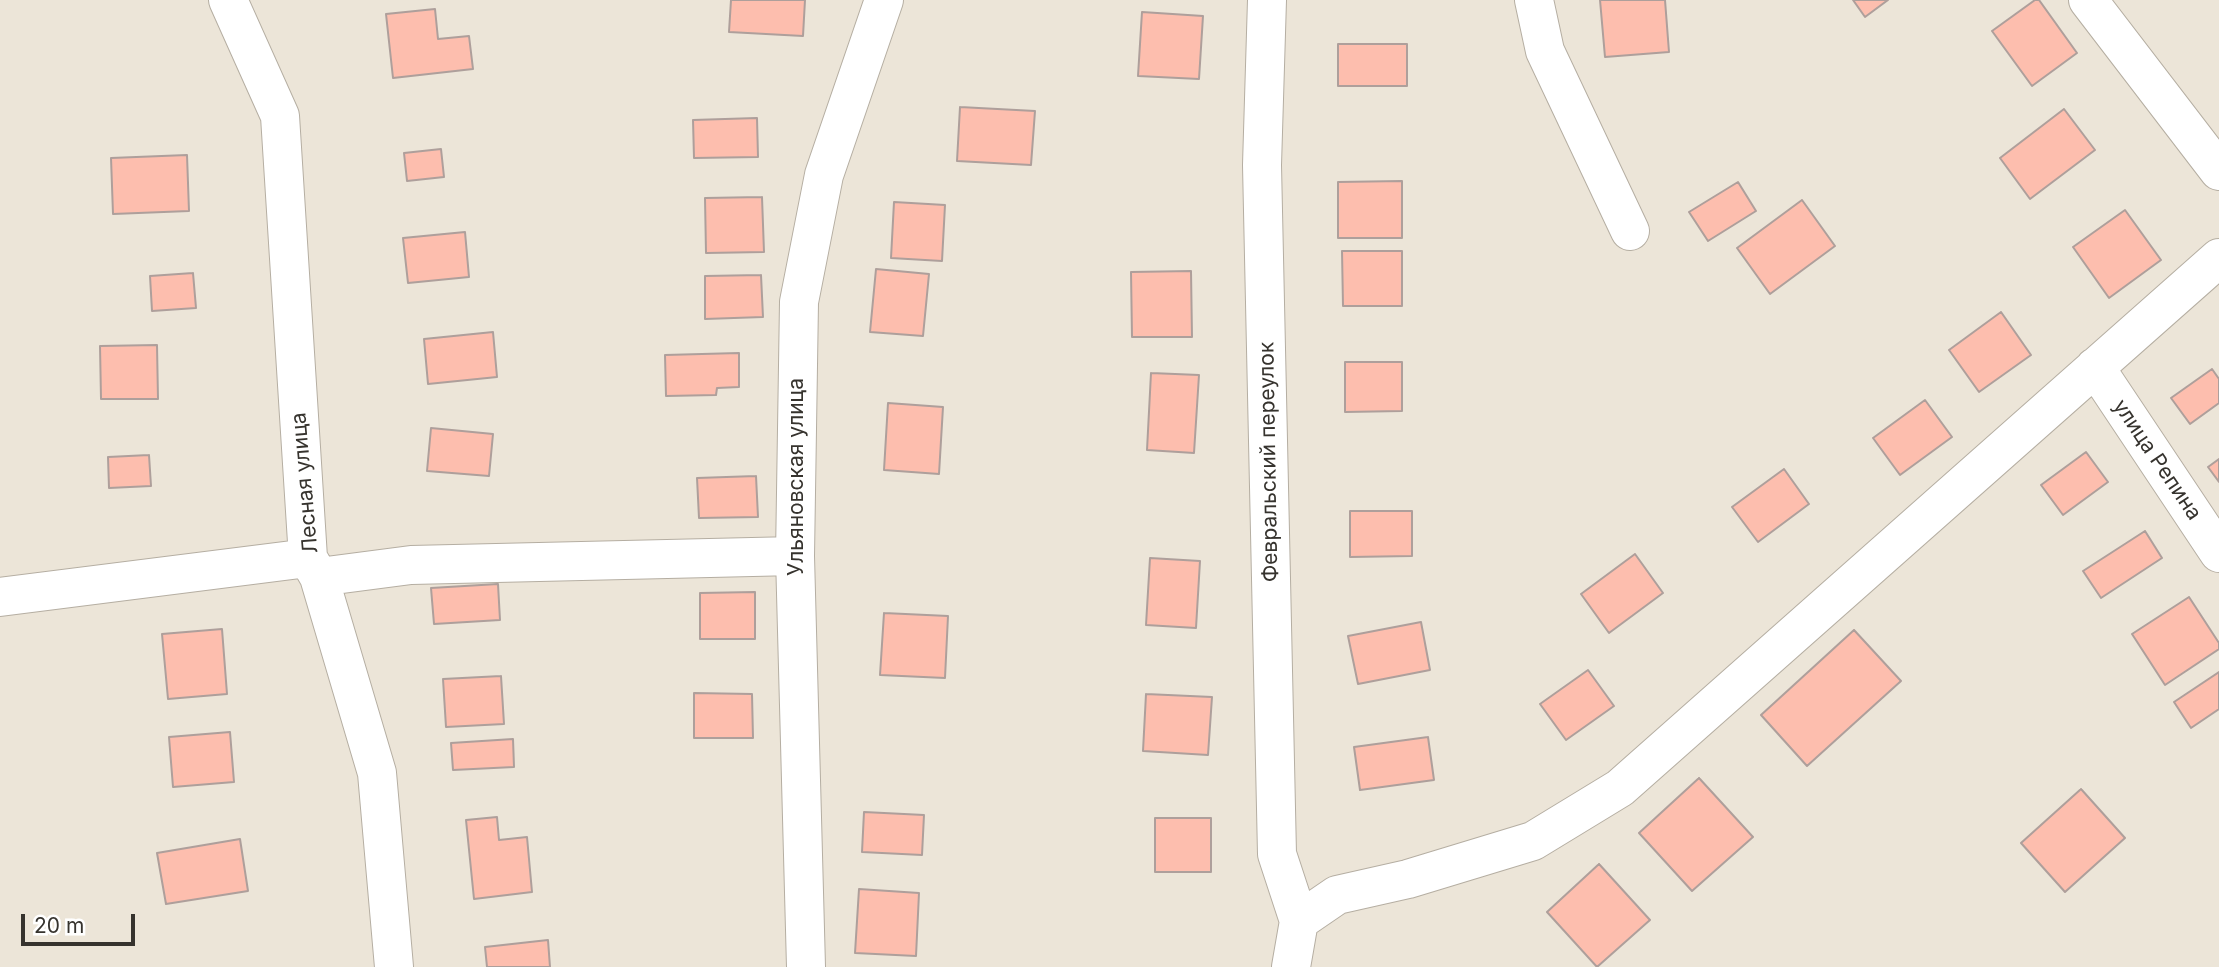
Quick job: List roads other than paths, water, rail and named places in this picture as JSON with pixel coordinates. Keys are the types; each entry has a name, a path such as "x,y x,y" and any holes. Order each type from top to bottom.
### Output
{"street":[{"name":"Лесная улица","path":"228,0 280,116 314,567 377,773 394,967"},
{"name":"Ульяновская улица","path":"806,967 795,556 799,302 824,175 884,0"},
{"name":"Февральский переулок","path":"1267,0 1262,165 1277,854 1299,922"},
{"path":"1534,0 1545,51 1630,231"},
{"path":"2088,0 2219,171"},
{"path":"1291,967 1299,922 1337,895 1408,879 1533,841 1619,788 2219,258"},
{"name":"улица Репина","path":"2095,367 2219,553"},
{"path":"0,597 314,567 795,556"}]}
